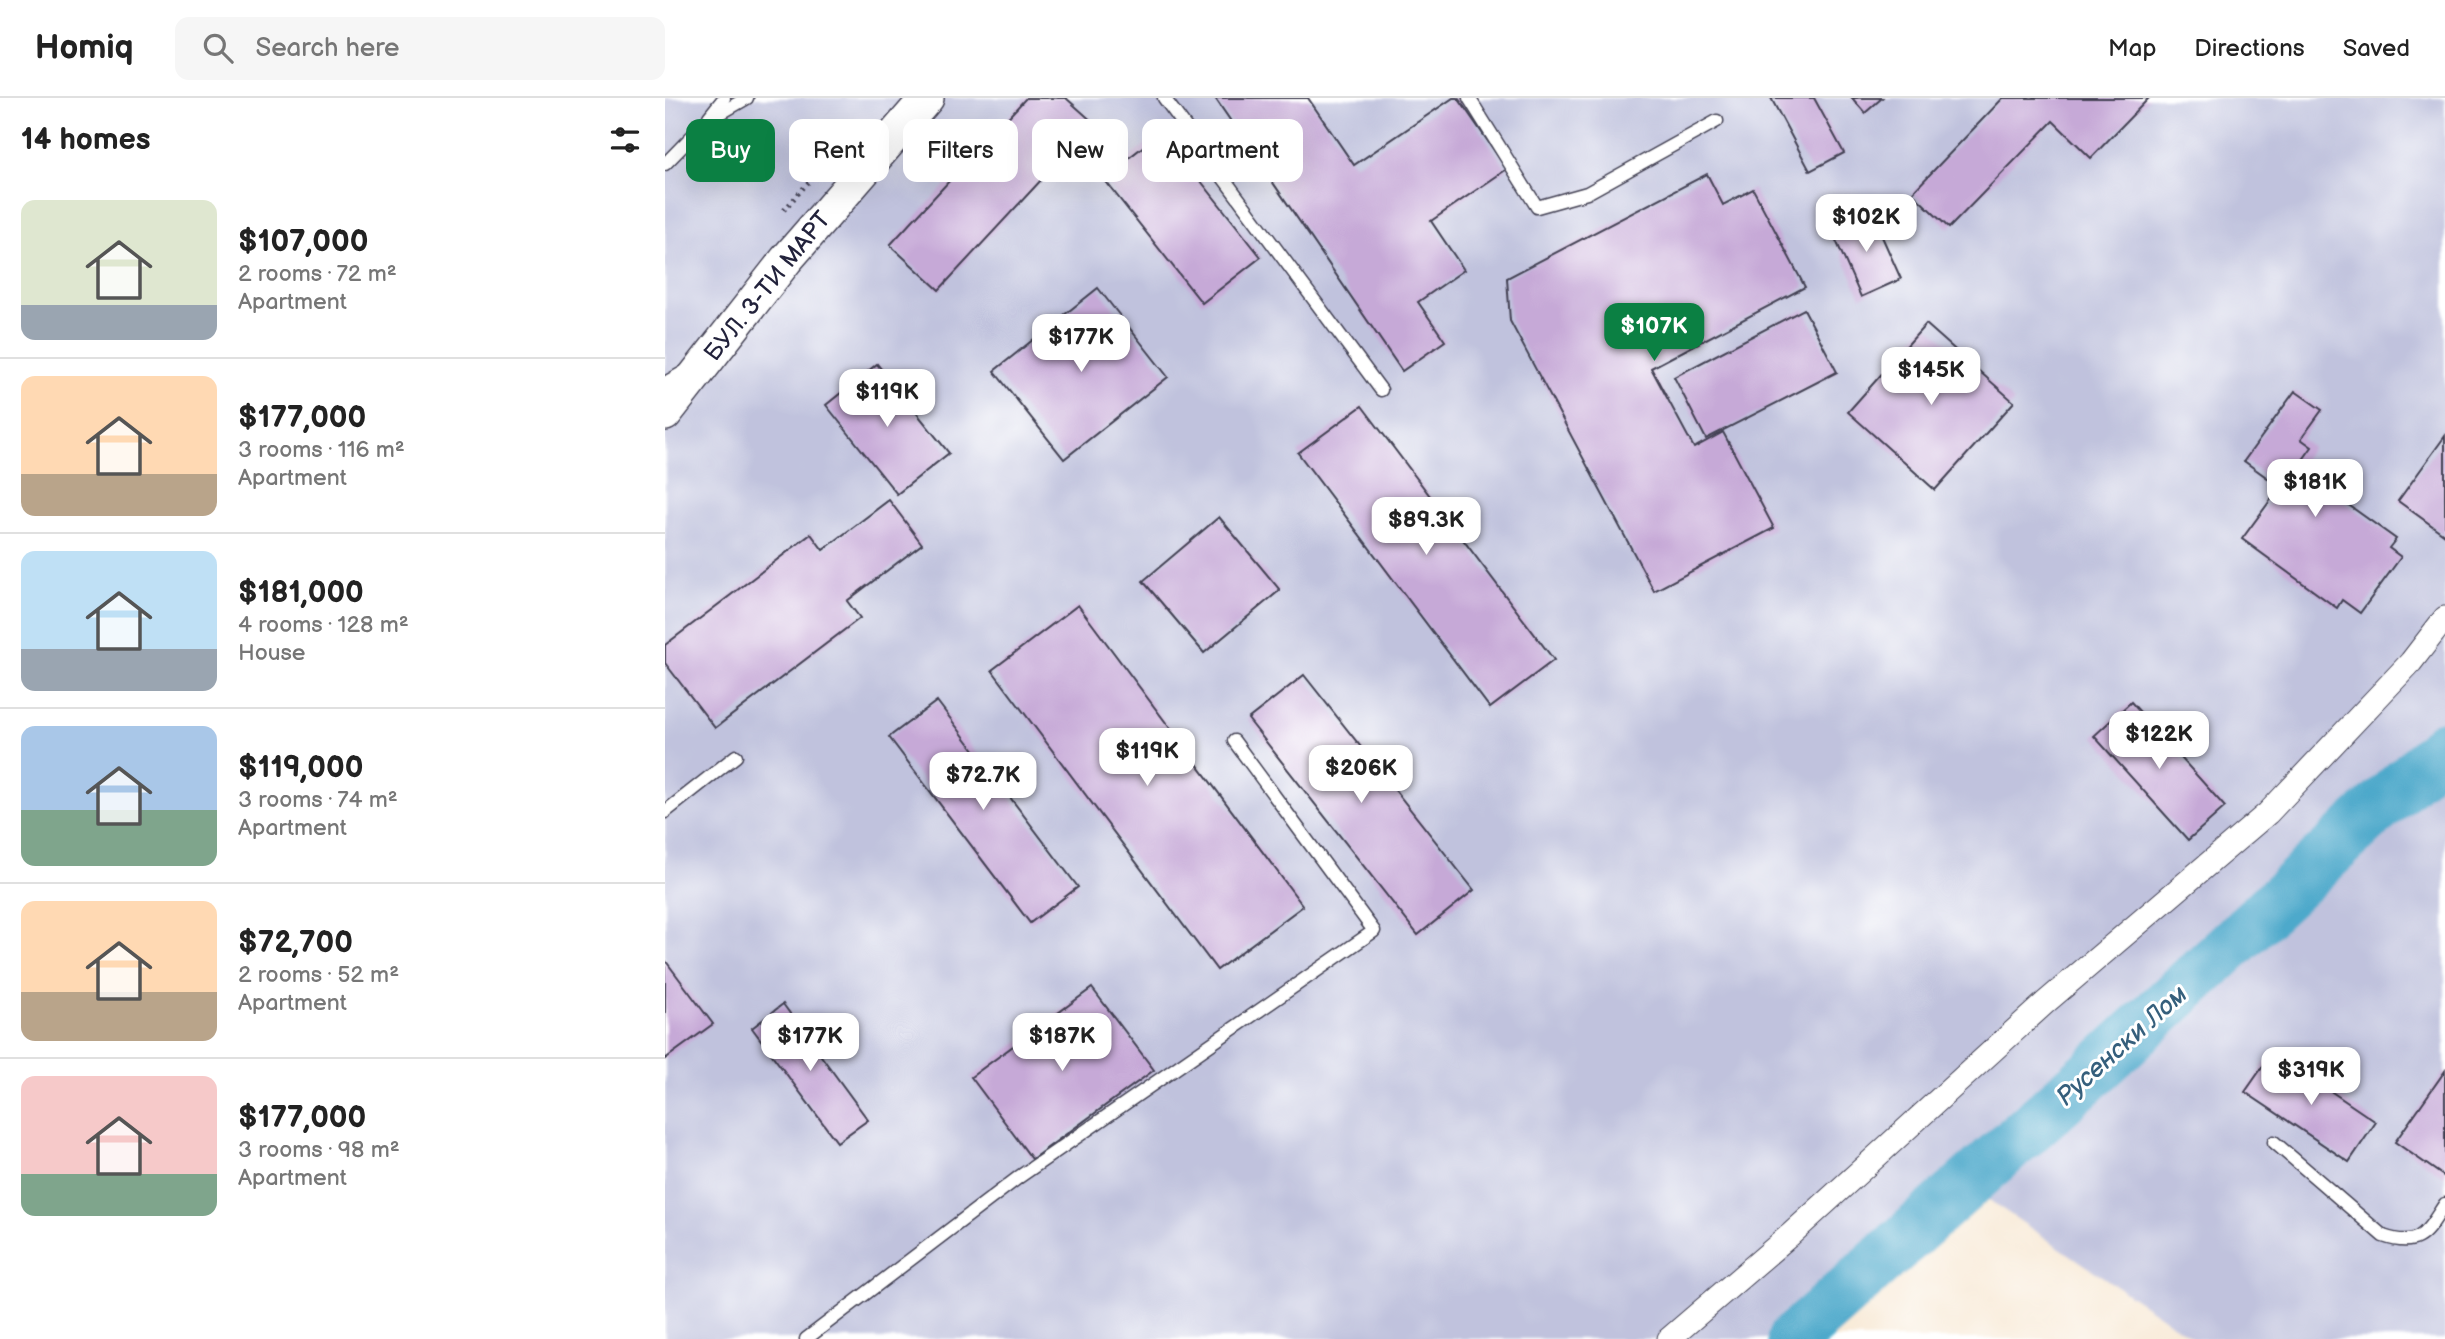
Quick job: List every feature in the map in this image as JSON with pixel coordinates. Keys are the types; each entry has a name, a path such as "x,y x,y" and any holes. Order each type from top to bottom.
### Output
{"main road":[{"name":"БУЛ. 3-ТИ МАРТ","path":"665,414 786,260 927,98"}],"street":[{"path":"1669,1339 1790,1235 2046,1002 2268,813 2411,662 2445,618"}],"lane":[{"path":"708,119 724,98"},
{"path":"710,119 747,98"},
{"path":"1164,98 1381,390"},
{"path":"1469,98 1538,207 1587,193 1717,121"},
{"path":"665,164 686,142"},
{"path":"665,383 705,361"},
{"path":"806,1339 1019,1177 1374,931 1234,741"},
{"path":"665,812 736,756"},
{"path":"2274,1142 2383,1236 2403,1243 2425,1234 2445,1204"}],"shaded area":[{"path":"665,98 2445,98 2445,1339 2195,1339 1980,1194 1797,1339 665,1339"}],"building":[{"path":"1026,98 1066,98 1090,119 1032,119 1032,182 1039,182 939,290 890,245 948,182 1018,182 1018,119 1007,119"},
{"path":"1215,98 1308,98 1354,165 1453,98 1458,98 1507,169 1431,221 1464,270 1418,302 1445,341 1402,371 1273,182 1303,182 1303,119 1229,119"},
{"path":"1771,98 1814,98 1844,153 1810,171"},
{"path":"1852,98 1882,98 1865,113"},
{"path":"2003,98 2149,98 2091,158 2053,121 1949,228 1912,193"},
{"path":"1142,148 1142,182 1202,182 1261,257 1202,303 1106,182 1128,182 1128,159"},
{"path":"1707,174 1723,205 1753,189 1805,287 1651,368 1694,448 1723,432 1774,528 1654,591 1510,321 1507,278"},
{"path":"1871,212 1901,279 1861,297 1831,229"},
{"path":"1098,288 1168,377 1064,459 994,371"},
{"path":"1804,309 1837,372 1706,439 1674,377"},
{"path":"1926,324 2014,402 1935,490 1848,412"},
{"path":"877,364 949,453 897,494 826,405"},
{"path":"2295,391 2322,410 2301,439 2312,447 2297,468 2396,539 2389,548 2401,557 2360,613 2342,600 2337,608 2242,539 2280,487 2244,461"},
{"path":"1362,406 1554,660 1490,708 1298,453"},
{"path":"2445,436 2445,535 2398,501"},
{"path":"889,500 922,544 847,601 860,618 715,728 665,663 665,645 811,534 823,550"},
{"path":"1219,517 1280,590 1204,653 1143,581"},
{"path":"1078,605 1303,906 1217,970 992,670"},
{"path":"1304,675 1474,890 1418,935 1248,719"},
{"path":"937,701 1078,887 1030,923 889,737"},
{"path":"2131,702 2225,807 2188,840 2094,736"},
{"path":"665,960 713,1024 665,1059"},
{"path":"1092,988 1154,1070 1032,1159 971,1077"},
{"path":"783,1004 868,1120 837,1142 752,1028"},
{"path":"2273,1052 2376,1122 2349,1162 2245,1092"},
{"path":"2445,1071 2445,1177 2395,1142"}],"waterway":[{"name":"Русенски Лом","path":"1793,1339 2101,1065 2445,746"}]}
